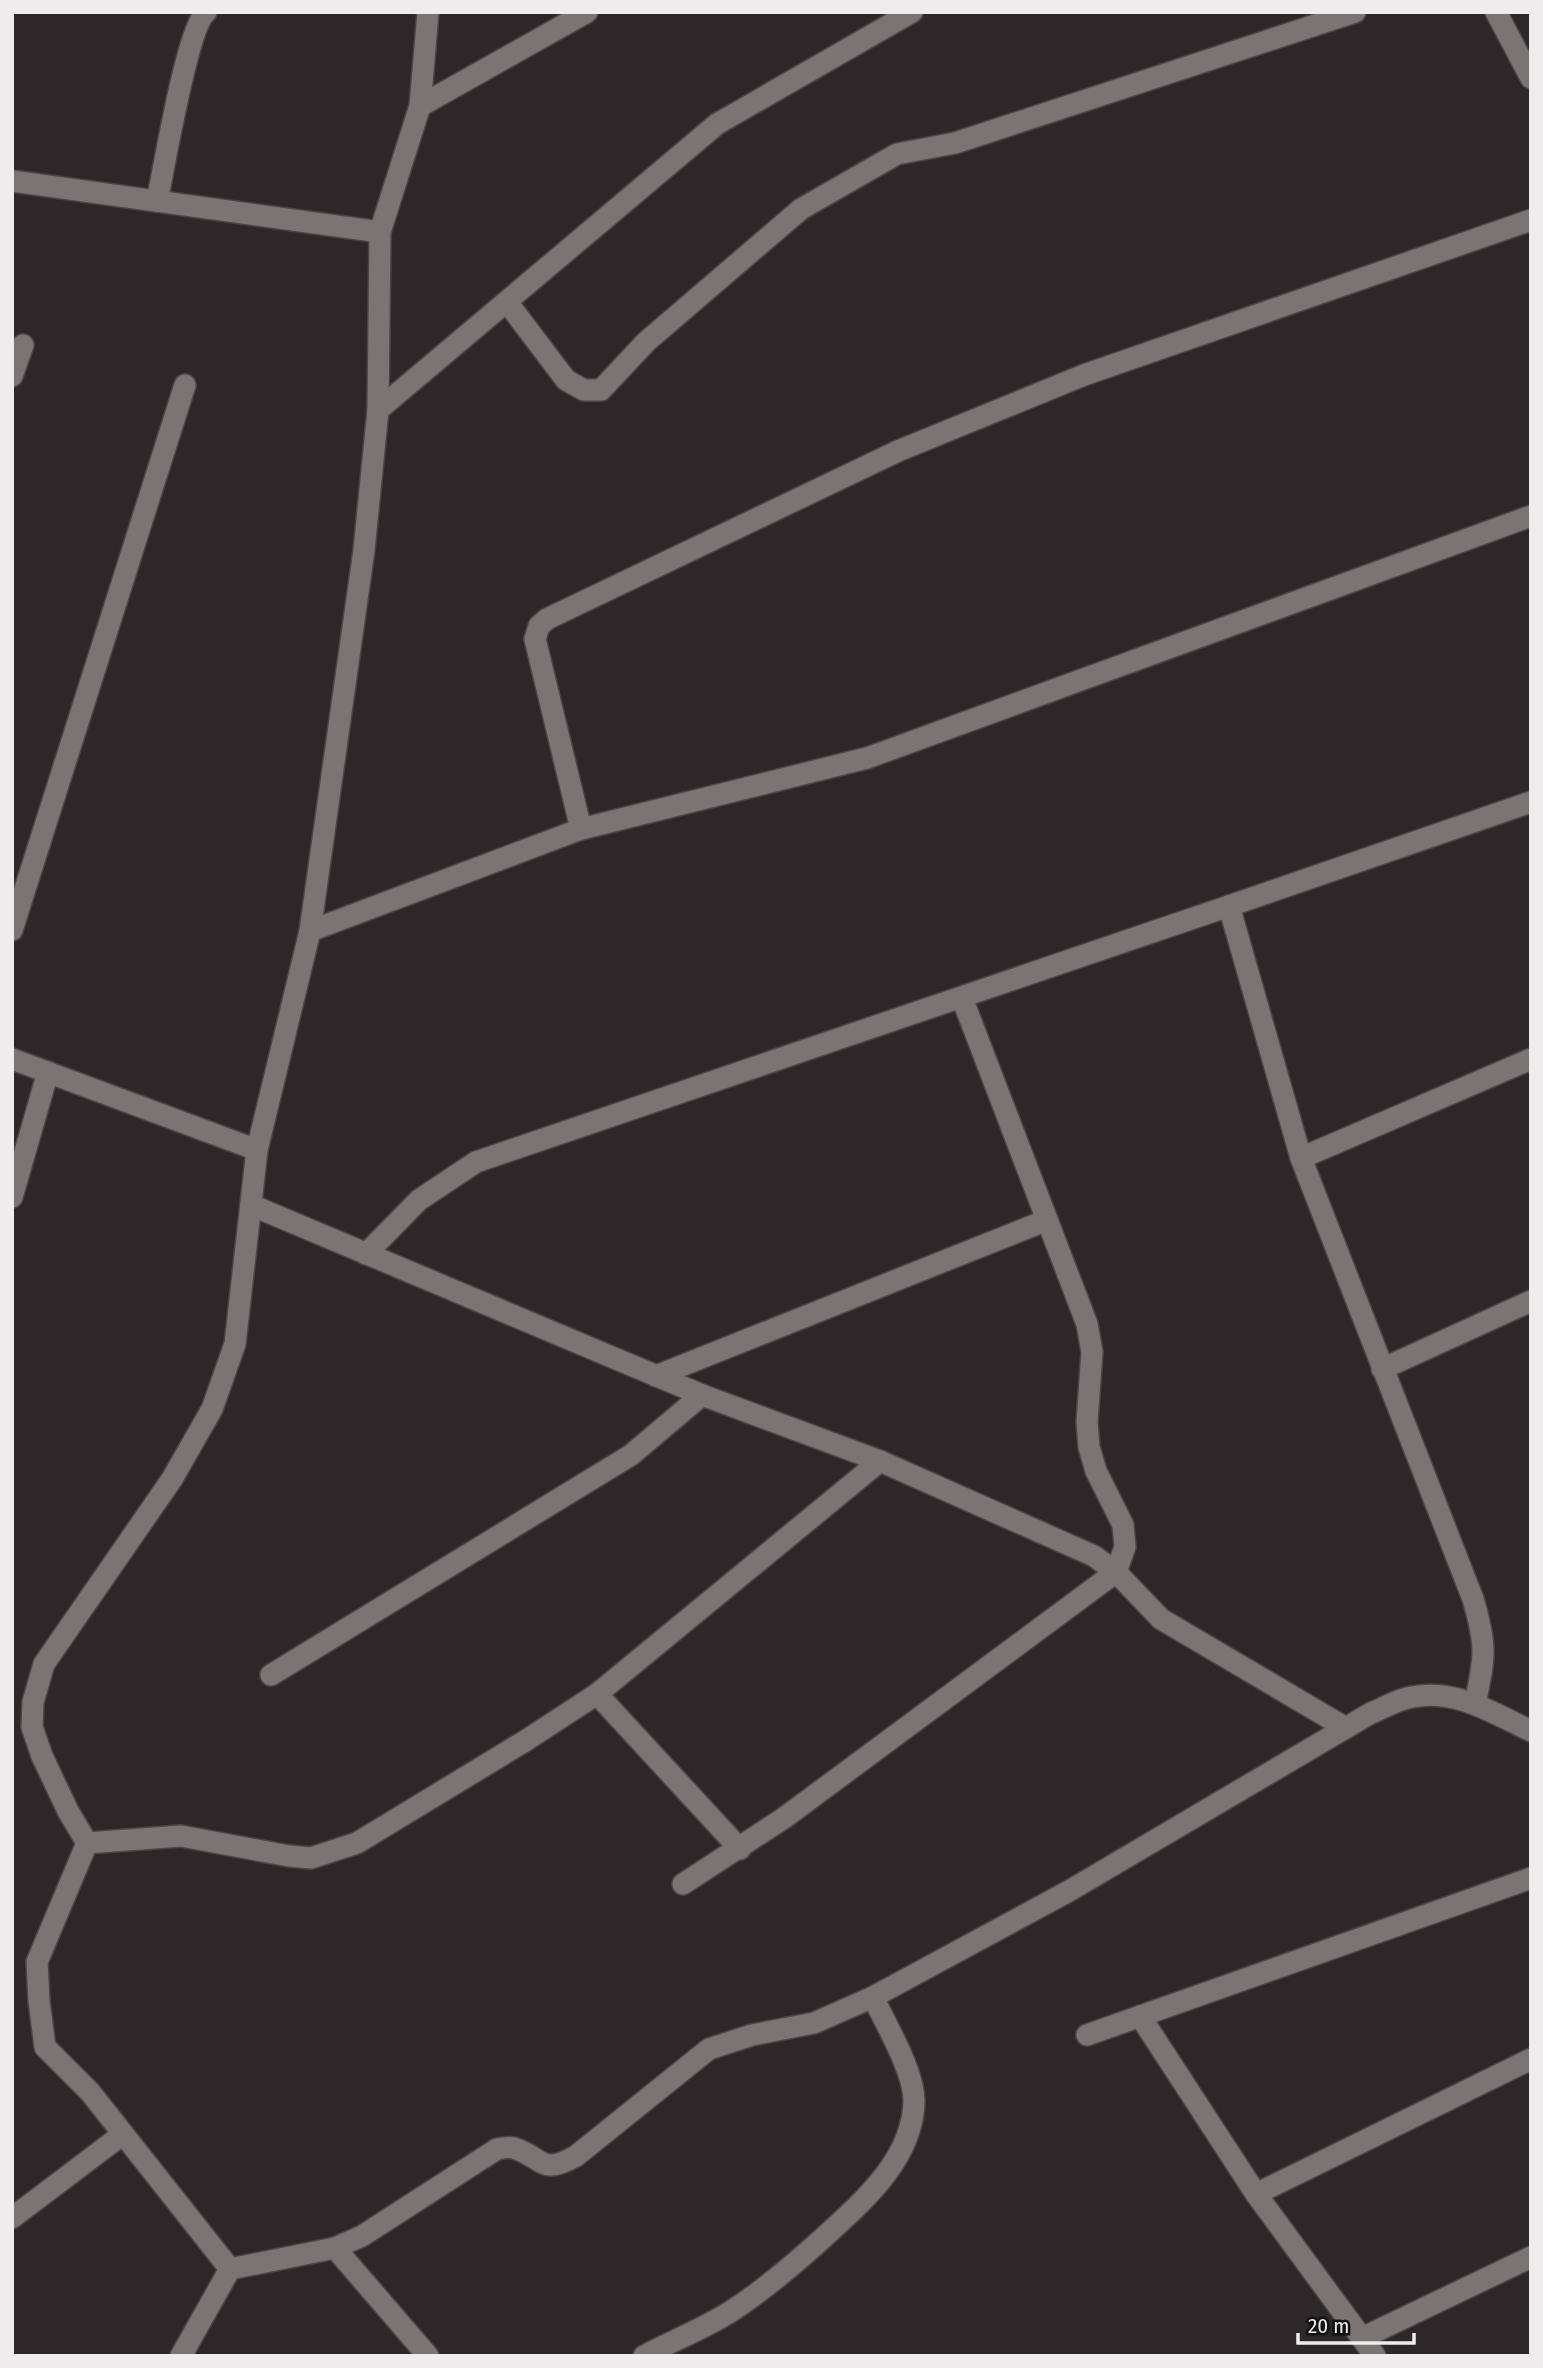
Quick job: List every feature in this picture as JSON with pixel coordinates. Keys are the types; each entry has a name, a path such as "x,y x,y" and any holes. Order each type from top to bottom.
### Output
{"street":[{"path":"157,201 188,50 200,17 206,12"},
{"path":"87,1843 42,1756 32,1727 33,1702 44,1664 172,1479 212,1409 235,1344 257,1150 310,931 365,550 379,410 380,232 419,106 428,12"},
{"path":"419,106 587,12"},
{"path":"379,410 717,124 912,12"},
{"path":"507,302 566,380 584,390 601,390 646,342 801,209 897,154 955,143 1356,12"},
{"path":"1496,12 1531,78"},
{"path":"12,181 380,232"},
{"path":"581,830 535,639 539,626 547,619 898,451 1084,375 1531,220"},
{"path":"12,376 23,345"},
{"path":"12,930 185,385"},
{"path":"310,931 581,830 867,758 1531,516"},
{"path":"366,1254 419,1200 476,1162 1531,802"},
{"path":"1229,906 1301,1158 1473,1599 1483,1634 1484,1661 1475,1704"},
{"path":"683,1884 740,1849 1116,1572 1125,1547 1123,1525 1096,1471 1089,1447 1087,1422 1091,1352 1087,1324 962,998"},
{"path":"12,1059 257,1150"},
{"path":"1301,1158 1531,1059"},
{"path":"12,1197 48,1072"},
{"path":"251,1205 702,1395 880,1461 1094,1556 1116,1572 1161,1619 1346,1728"},
{"path":"656,1376 1047,1220"},
{"path":"1382,1369 1531,1301"},
{"path":"271,1675 631,1455 702,1395"},
{"path":"87,1843 181,1836 311,1858 357,1843 597,1694 880,1461"},
{"path":"597,1694 740,1849"},
{"path":"181,2356 230,2270 335,2248 372,2229 497,2149 513,2147 545,2164 560,2165 576,2156 709,2049 752,2035 814,2022 873,1997 1069,1891 1371,1713 1411,1697 1447,1695 1475,1704 1531,1731"},
{"path":"87,1843 37,1962 45,2047 90,2092 230,2270"},
{"path":"1087,2035 1531,1878"},
{"path":"644,2356 727,2314 774,2281 875,2189 895,2160 908,2131 914,2103 912,2082 873,1997"},
{"path":"1140,2016 1256,2194 1375,2356"},
{"path":"1256,2194 1531,2059"},
{"path":"12,2218 123,2134"},
{"path":"335,2248 428,2356"},
{"path":"1362,2338 1531,2257"}]}
